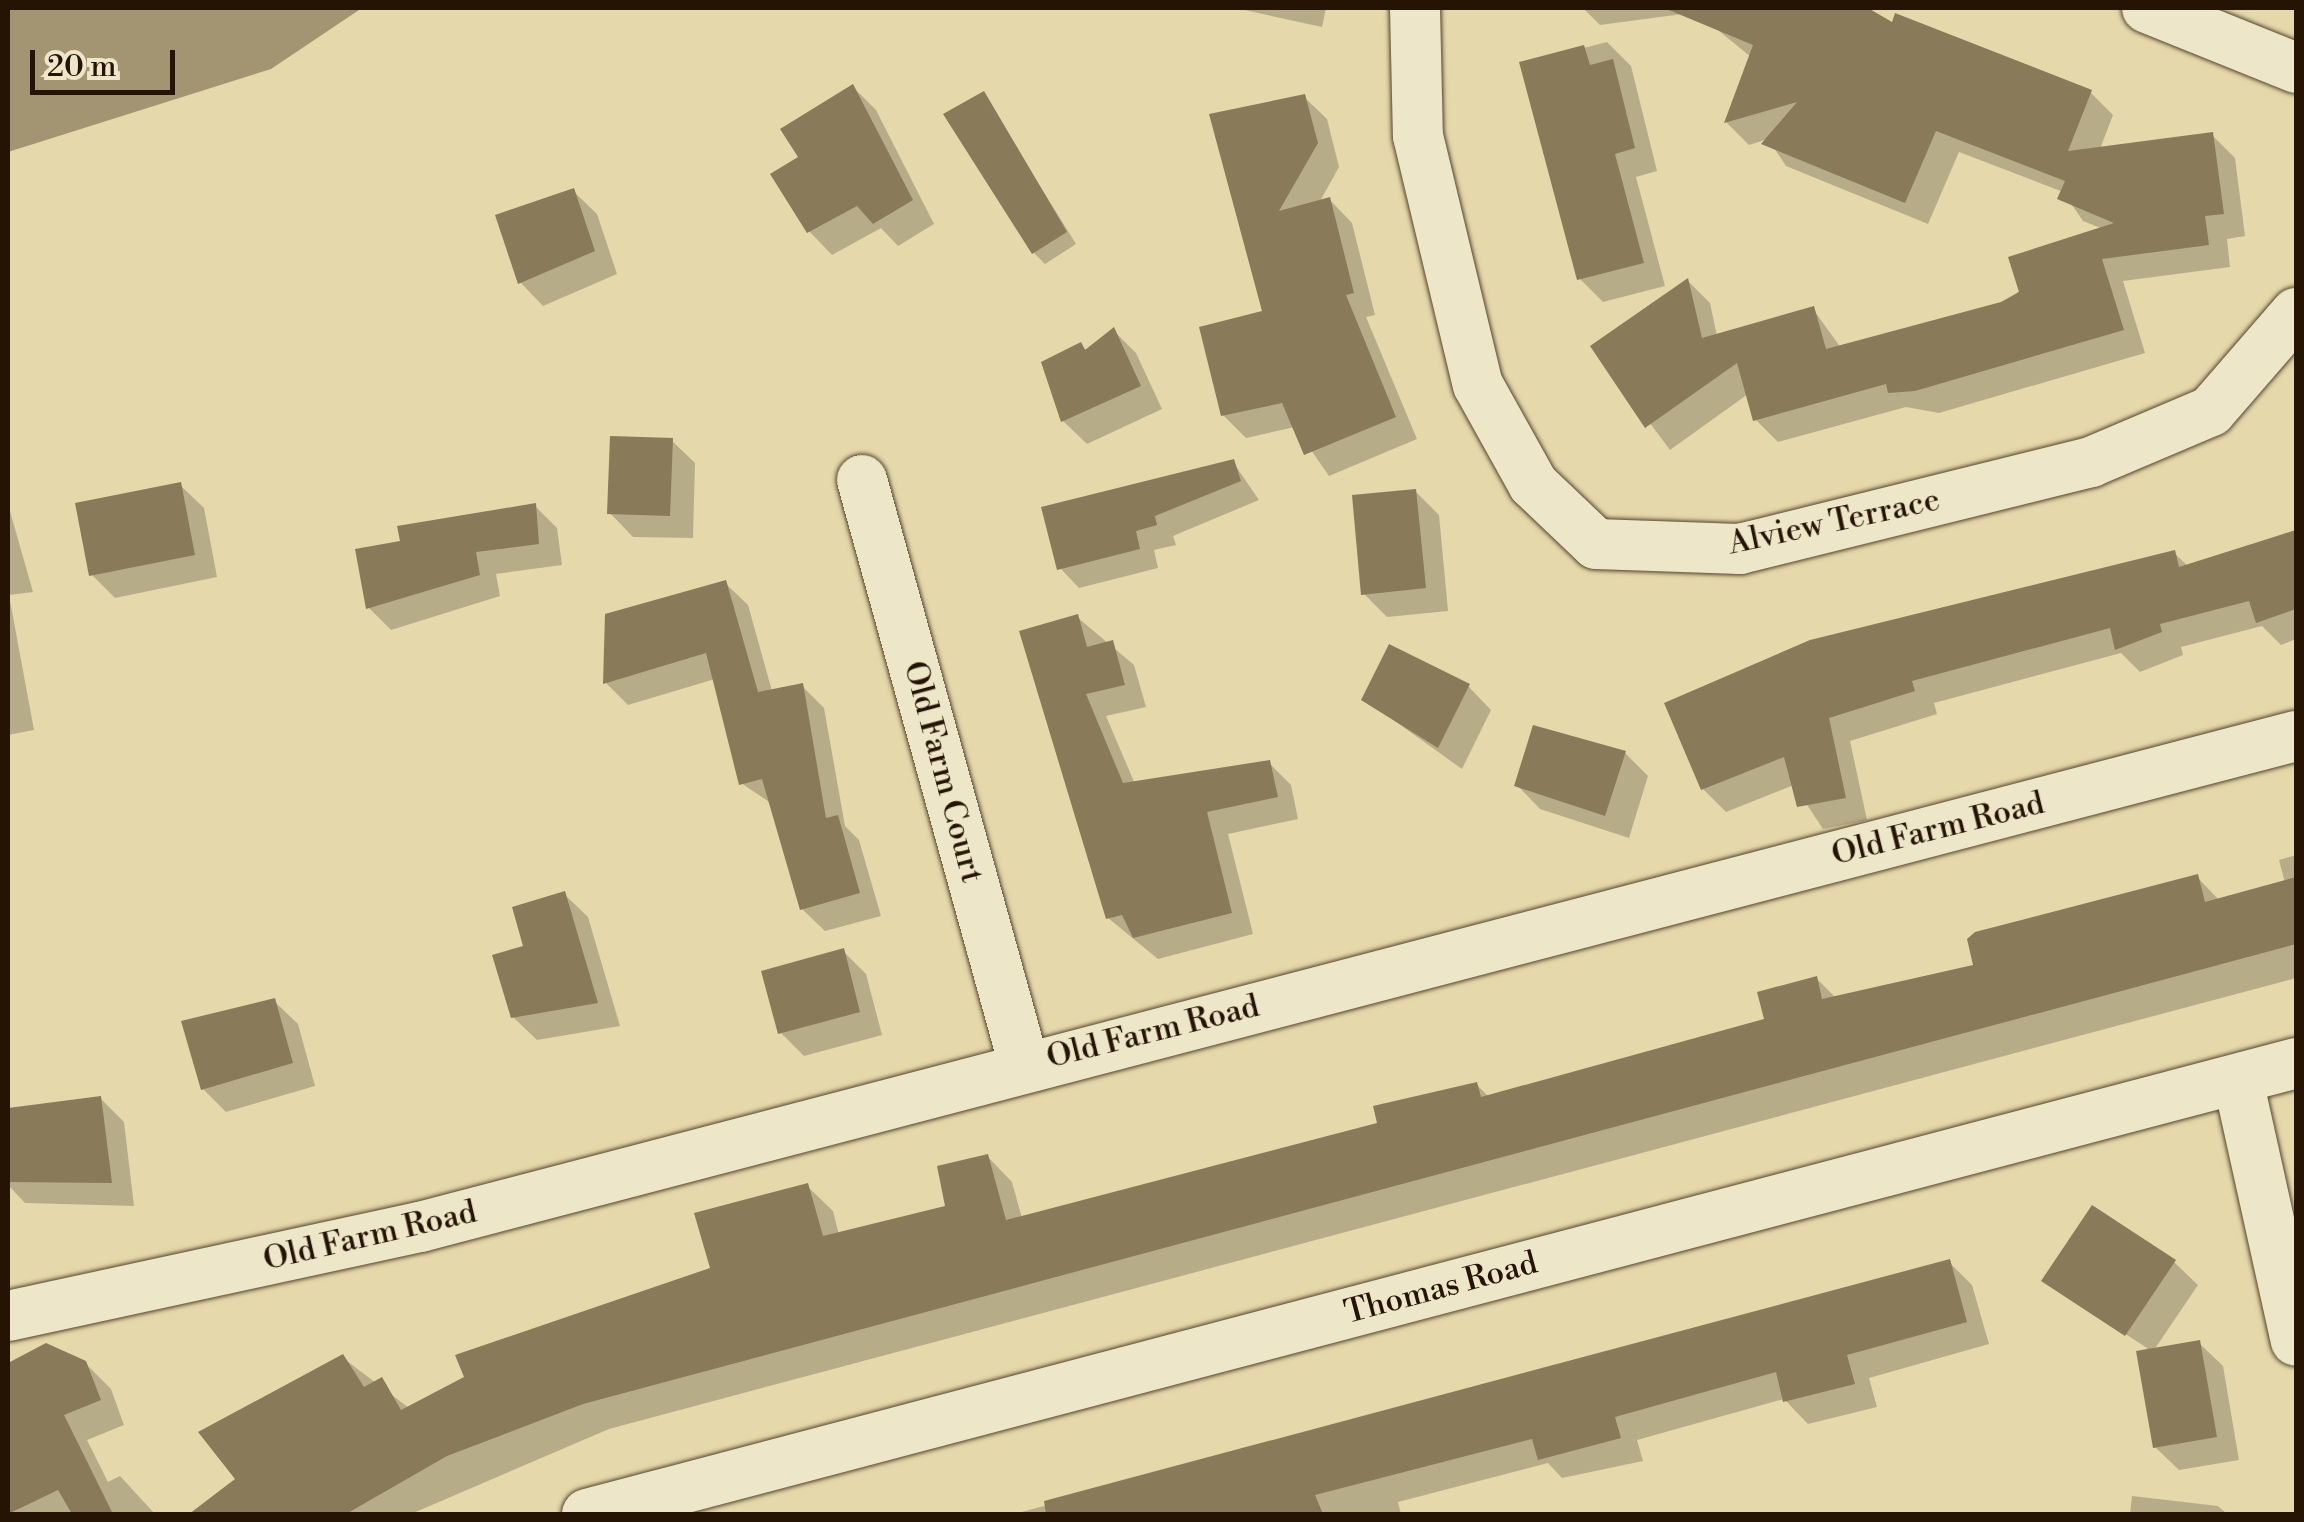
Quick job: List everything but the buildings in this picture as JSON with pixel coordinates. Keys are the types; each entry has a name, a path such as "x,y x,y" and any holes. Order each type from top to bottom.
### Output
{"street":[{"name":"Alview Terrace","path":"1415,8 1418,136 1478,385 1532,484 1596,544 1740,549 2091,462 2211,411 2296,312"},
{"path":"2147,8 2296,68"},
{"name":"Old Farm Court","path":"862,480 1024,1065"},
{"name":"Old Farm Road","path":"8,1316 420,1228 1024,1065 2296,736"},
{"name":"Thomas Road","path":"587,1514 2296,1063"},
{"path":"2238,1080 2296,1341"}],"shaded area":[{"path":"8,8 362,8 271,69 8,152"}]}
